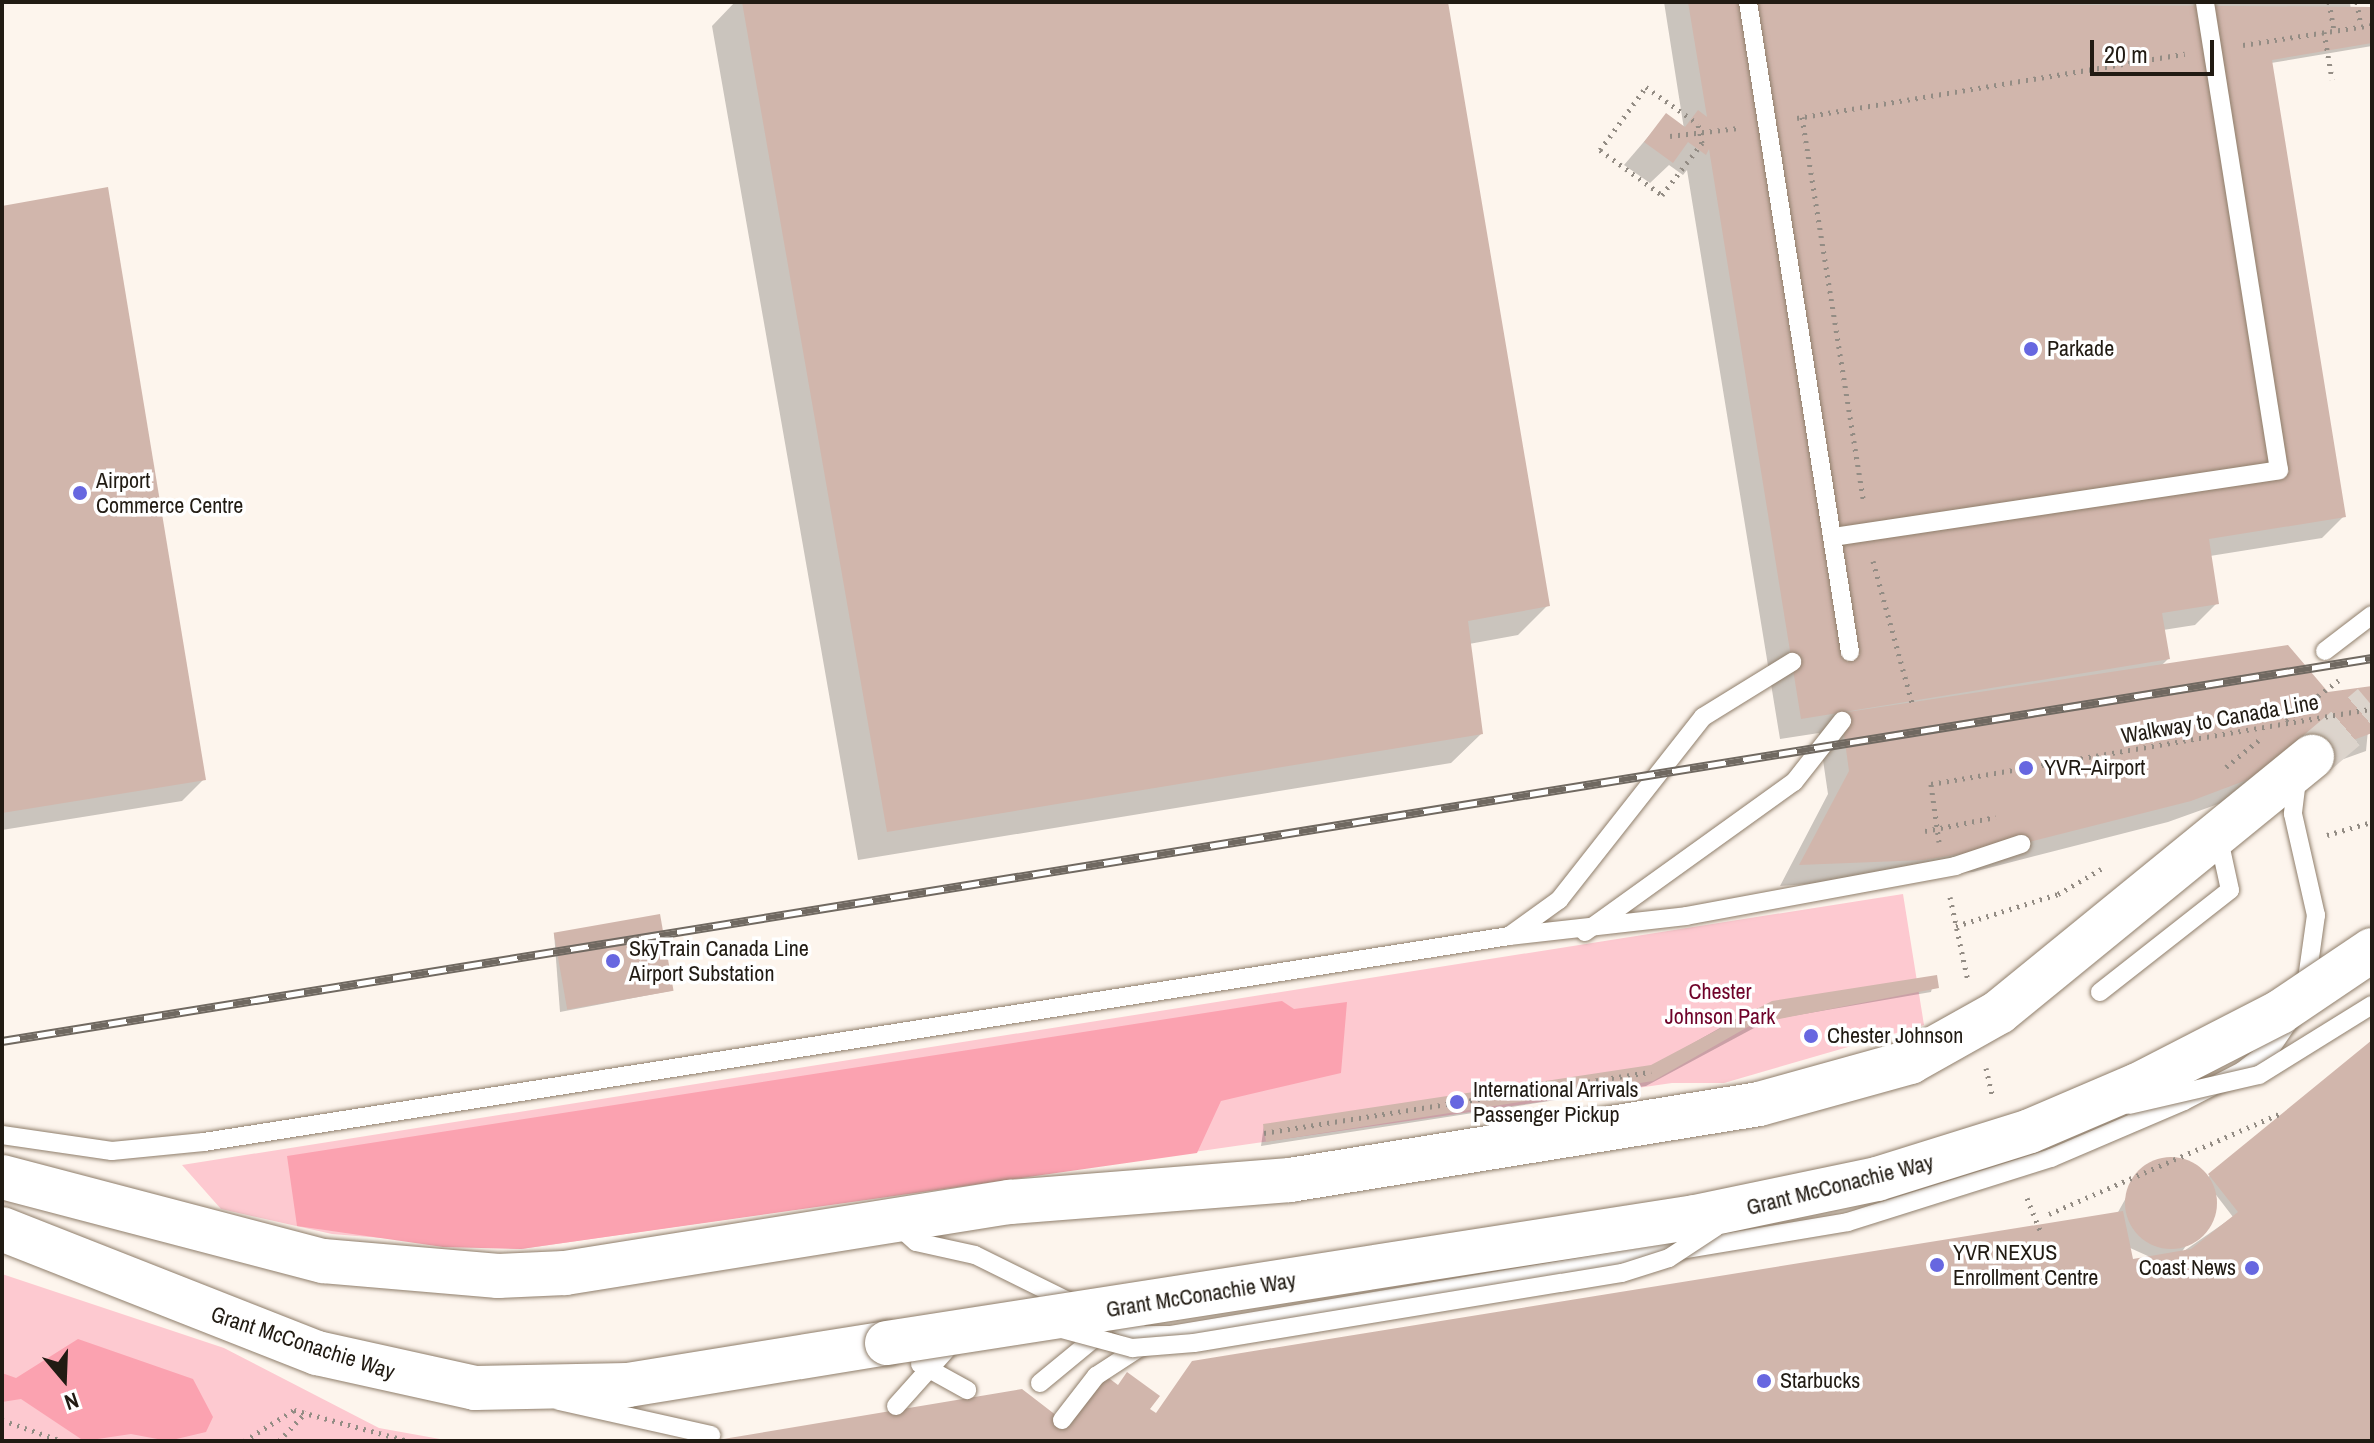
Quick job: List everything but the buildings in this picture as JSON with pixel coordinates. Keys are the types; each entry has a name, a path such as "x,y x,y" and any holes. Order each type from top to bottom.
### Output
{"main road":[{"path":"2,1177 323,1261 436,1275 565,1273 1010,1202 1290,1180 1819,1091 1910,1062 1999,1012 2312,757"},
{"name":"Grant McConachie Way","path":"2,1229 317,1353 421,1380 526,1390 628,1385 1762,1205 1877,1179 2280,1012 2372,950"}],"lane":[{"path":"1748,2 1850,652"},
{"path":"1833,537 2279,470 2205,2"},
{"path":"2325,651 2372,615"},
{"path":"1509,936 1559,900 1703,717 1792,662"},
{"path":"1585,932 1794,782 1842,721"},
{"path":"1062,1420 1120,1356 1171,1335 1848,1222 2051,1158 2184,1101 2271,1048 2309,979 2316,915 2293,814 2298,779 2312,757"},
{"path":"2100,992 2230,890 2218,835"},
{"path":"2,1135 112,1151 204,1142 1509,936 1585,932 1887,881 2021,844"},
{"path":"2013,1122 2238,1083 2372,1005"},
{"path":"1024,1322 1132,1348 1194,1343 1646,1268 1762,1205"},
{"path":"893,1221 916,1242 975,1255 1118,1327 1171,1335"},
{"path":"1040,1383 1134,1306"},
{"path":"896,1406 963,1331"},
{"path":"887,1343 967,1390"},
{"path":"526,1390 612,1418 657,1418 711,1435"}],"path":[{"path":"2329,2 2334,31"},
{"path":"2357,2 2360,20"},
{"path":"1670,136 2372,25"},
{"path":"2324,32 2332,79"},
{"path":"1646,87 1698,124 1702,143 1662,195 1600,150 1646,87"},
{"path":"1802,117 1868,532 1912,703"},
{"name":"Walkway to Canada Line","path":"1939,842 1931,784 2372,709"},
{"path":"2326,835 2372,822"},
{"path":"1956,926 2058,894 2110,864"},
{"path":"1948,890 1970,995"},
{"path":"1983,1053 2013,1122"},
{"path":"1264,1133 1651,1072"},
{"path":"2049,1214 2281,1113"},
{"path":"244,1441 294,1410 307,1411 408,1441"},
{"path":"273,1441 307,1411"},
{"path":"2,1420 62,1441"},
{"path":"279,1441 282,1430"}],"green space":[{"name":"Chester Johnson Park","path":"1903,894 1924,1025 1724,1083 1672,1083 521,1249 332,1234 221,1209 182,1165"},
{"path":"2,1274 224,1348 379,1428 451,1441 2,1441"}],"shaded area":[{"path":"1282,1001 1294,1009 1347,1002 1341,1073 1221,1101 1197,1153 521,1249 443,1247 297,1226 287,1156"},
{"path":"78,1339 193,1379 213,1417 206,1432 168,1441 131,1434 84,1441 21,1399 2,1402 2,1373 16,1378"}],"tunnel":[{"path":"2312,757 2372,706"}],"railway":[{"path":"2,1041 2372,658"}],"place":[{"name":"Parkade","path":"2031,349"},
{"name":"Airport Commerce Centre","path":"80,493"},
{"name":"YVR–Airport","path":"2026,768"},
{"name":"SkyTrain Canada Line Airport Substation","path":"613,961"},
{"name":"Chester Johnson","path":"1811,1036"},
{"name":"International Arrivals Passenger Pickup","path":"1457,1102"},
{"name":"YVR NEXUS Enrollment Centre","path":"1937,1265"},
{"name":"Coast News","path":"2252,1268"},
{"name":"Starbucks","path":"1764,1381"}]}
